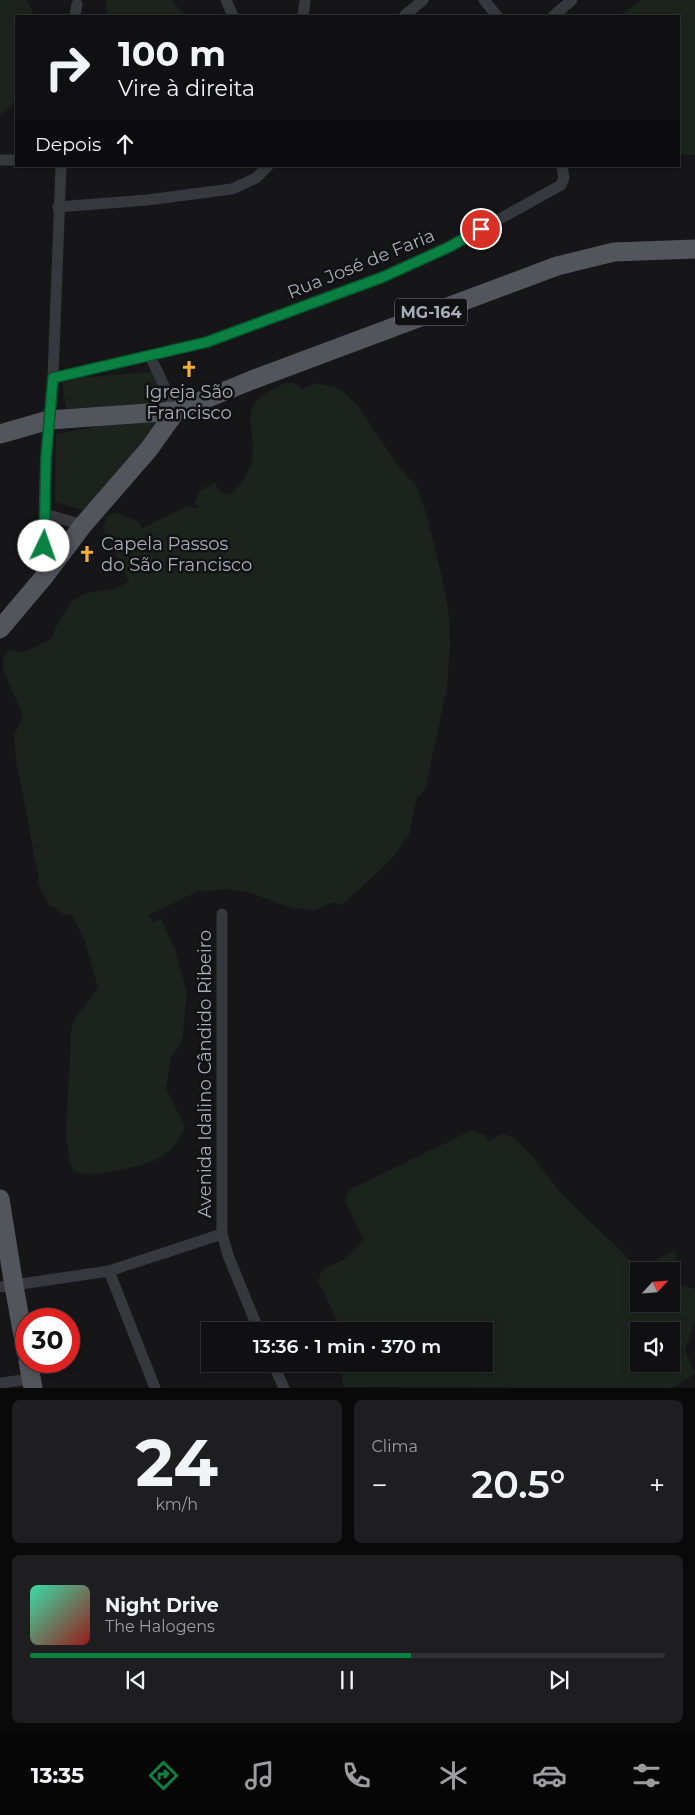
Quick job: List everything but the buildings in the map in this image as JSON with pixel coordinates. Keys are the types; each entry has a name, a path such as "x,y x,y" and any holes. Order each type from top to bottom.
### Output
{"main road":[{"name":"MG-164","path":"0,434 49,420 176,411 252,380 557,266 614,252 695,249"},
{"path":"0,629 43,578 83,525 149,449 176,411"},
{"path":"0,1199 7,1286 15,1314"}],"street":[{"path":"226,0 233,15"},
{"path":"303,15 305,0"},
{"path":"405,15 423,0"},
{"path":"484,0 496,15"},
{"path":"554,15 572,0"},
{"path":"76,15 77,4"},
{"path":"0,160 15,160"},
{"path":"43,578 46,458 53,378 61,167"},
{"path":"58,207 147,200 232,189 256,178 267,167"},
{"name":"Rua José de Faria","path":"150,356 207,342 391,273 449,247 561,184 564,178 562,168"},
{"path":"53,378 150,356 176,411"},
{"path":"45,514 83,525"},
{"name":"Avenida Idalino Cândido Ribeiro","path":"222,914 222,1234 229,1258 256,1322"},
{"name":"Avenida Idalino Cândido Ribeiro","path":"7,1286 46,1282 109,1271 222,1234"},
{"path":"109,1271 155,1388"},
{"path":"277,1372 284,1388"},
{"path":"0,1382 31,1376"}],"shaded area":[{"path":"0,0 27,0 33,15 15,15 15,96 12,106 0,115"},
{"path":"106,0 172,0 184,15 107,15"},
{"path":"642,0 695,0 695,155 680,155 680,15 620,15"},
{"path":"152,372 170,409 67,417 62,379"},
{"path":"285,383 295,383 302,389 317,383 340,389 358,406 399,467 417,487 427,516 445,590 449,616 450,643 447,688 425,790 417,797 409,835 395,855 341,905 333,902 315,910 293,908 248,892 225,889 197,892 149,915 153,923 161,919 175,950 187,993 182,1042 171,1057 166,1088 185,1127 173,1147 156,1160 112,1171 93,1174 79,1173 74,1171 70,1164 66,1137 71,1030 75,1018 98,988 84,938 72,915 63,914 55,907 50,907 38,884 39,880 16,759 14,735 23,716 3,669 3,660 6,653 13,650 22,653 52,639 56,627 72,601 87,593 114,589 129,582 103,528 107,516 115,513 138,521 142,528 188,506 199,509 195,502 200,491 215,483 219,491 230,495 244,479 252,458 251,412 253,407 262,396"},
{"path":"165,414 86,511 55,502 56,434"},
{"path":"472,1130 484,1134 488,1141 503,1134 515,1138 533,1157 560,1192 632,1262 630,1262 630,1312 680,1312 680,1281 682,1285 695,1288 695,1320 685,1350 695,1374 673,1388 343,1387 342,1372 493,1372 493,1322 338,1322 318,1281 322,1270 345,1259 364,1240 345,1201 349,1190"},
{"path":"674,1251 678,1258 670,1262 651,1262"}],"place":[{"name":"Igreja São Francisco","path":"189,369"},
{"name":"Capela Passos do São Francisco","path":"87,554"}],"route":[{"path":"44,546 46,458 53,378 207,342 383,277 449,247 481,229"}]}
